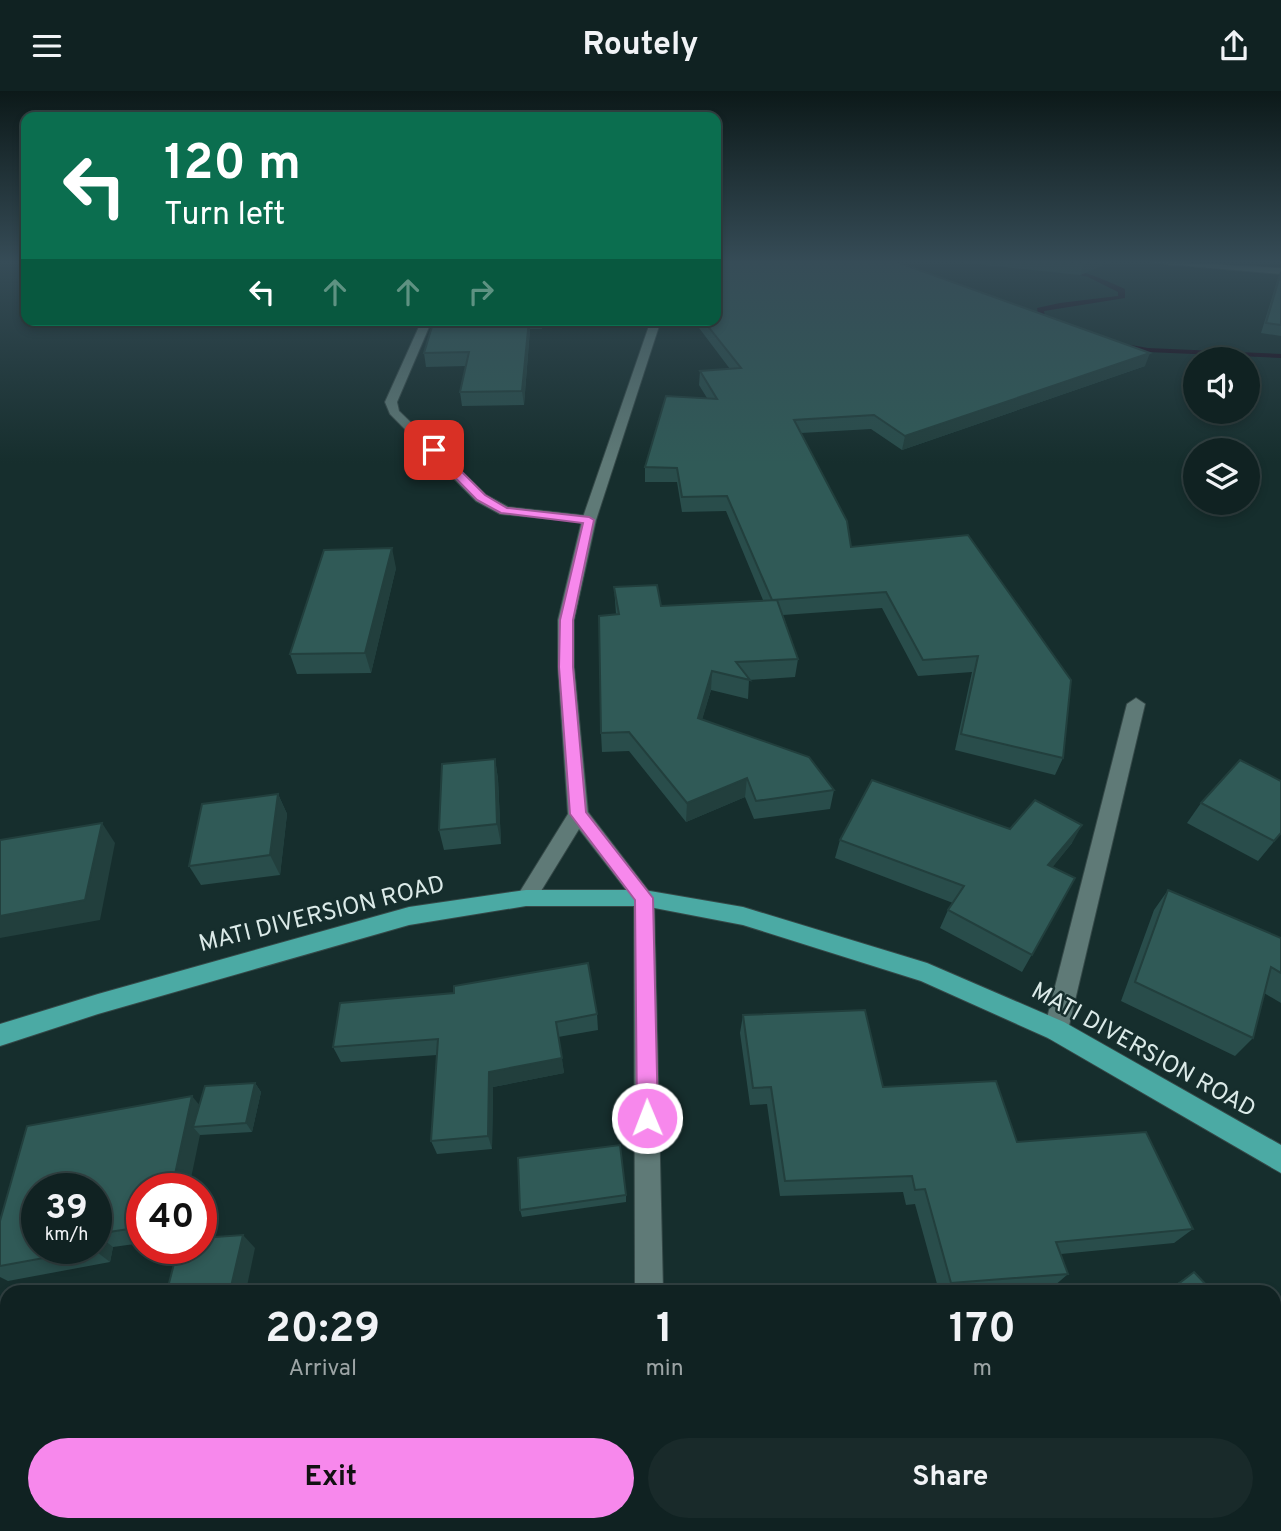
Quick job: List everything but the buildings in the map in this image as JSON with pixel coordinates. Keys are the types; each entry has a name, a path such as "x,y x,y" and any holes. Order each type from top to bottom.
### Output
{"highway":[{"name":"MATI DIVERSION ROAD","path":"0,1035 98,1004 410,916 526,898 644,898 743,916 927,973 1056,1030 1281,1160"}],"street":[{"path":"423,328 391,402 394,412 481,498 493,505 505,511 589,520"},
{"path":"649,1285 644,898 578,814 566,667 566,620 589,520 653,328"},
{"path":"1056,1030 1136,704"},
{"path":"526,898 578,814"}],"waterway":[{"path":"1116,344 1148,350 1281,356"}],"route":[{"path":"434,450 481,498 505,511 589,520 566,620 566,667 578,814 644,898 647,1118"}]}
